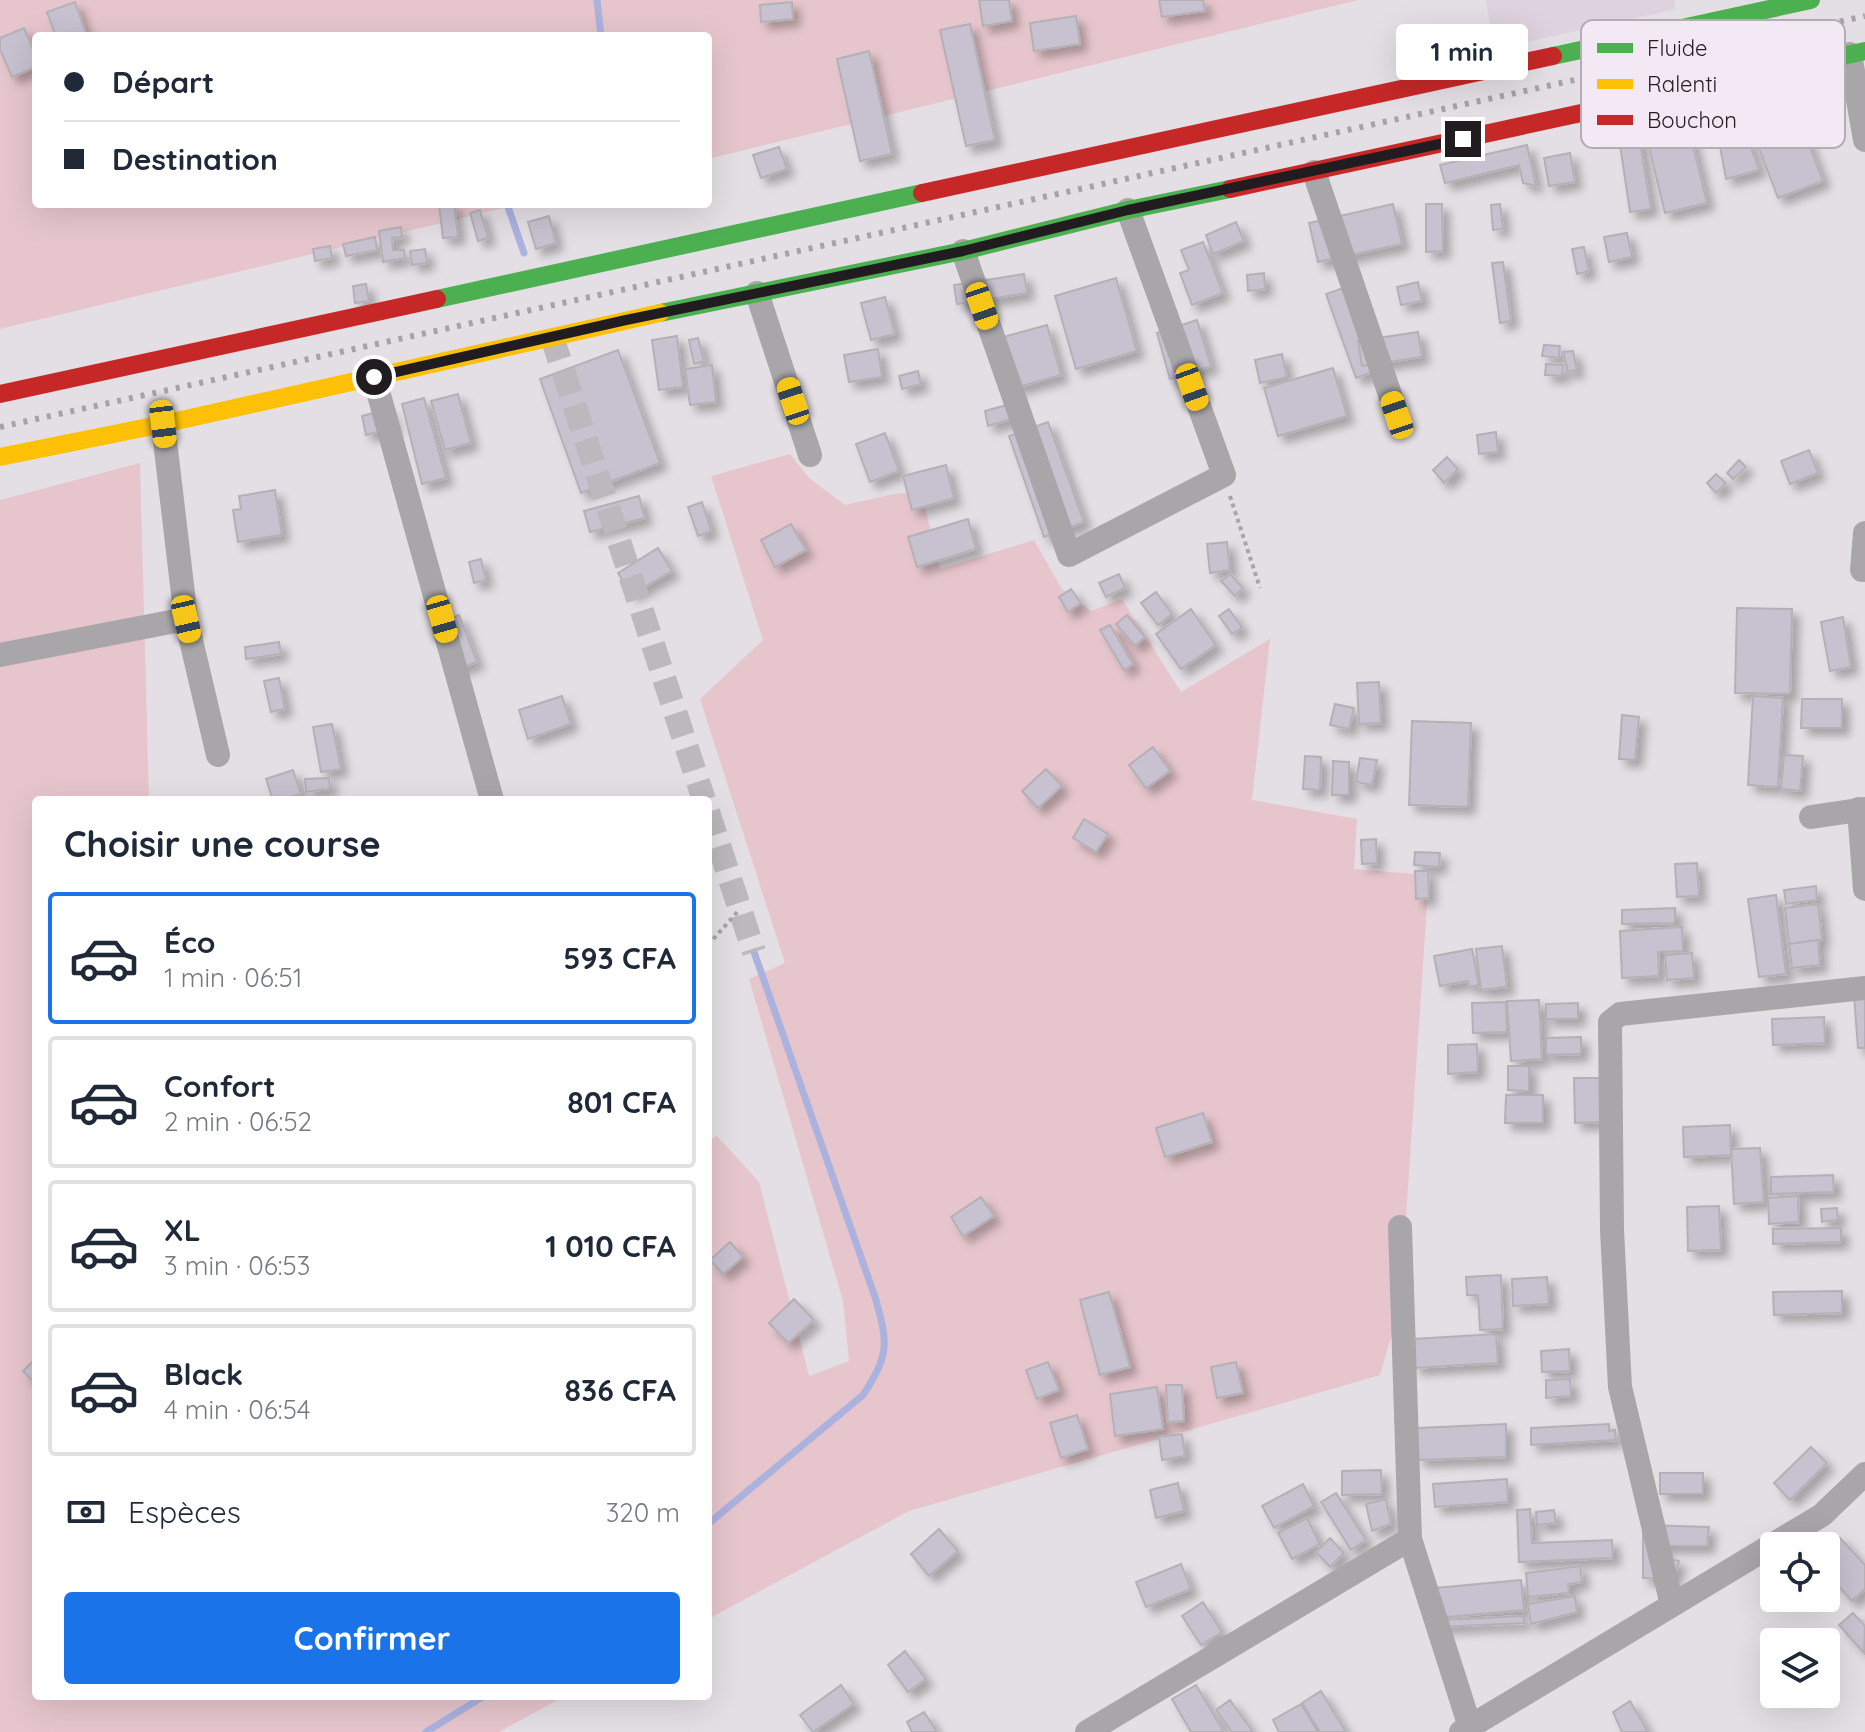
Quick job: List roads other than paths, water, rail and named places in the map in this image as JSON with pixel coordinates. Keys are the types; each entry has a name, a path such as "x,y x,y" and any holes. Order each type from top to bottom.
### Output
{"main road":[{"path":"1719,20 1811,0"},
{"path":"0,394 1581,50"},
{"path":"0,457 963,251 1128,210 1581,113"}],"street":[{"path":"1858,52 1865,140"},
{"path":"1314,172 1397,415"},
{"path":"963,251 1069,555 1224,475 1128,210"},
{"path":"757,293 810,455"},
{"path":"374,377 491,796"},
{"path":"163,424 186,619 218,755"},
{"path":"1865,533 1862,570 1865,570"},
{"path":"0,655 186,619"},
{"path":"1811,817 1862,809 1865,889"},
{"path":"1672,1605 1620,1387 1612,1230 1610,1022 1620,1014 1865,988"},
{"path":"1400,1227 1410,1539 1465,1729 1822,1515 1865,1474"},
{"path":"1087,1732 1410,1539"}],"waterway":[{"path":"597,0 601,32"},
{"path":"508,208 524,253"},
{"path":"712,1521 863,1395 878,1369 884,1348 875,1297 754,952"},
{"path":"426,1732 478,1700"}],"tunnel":[{"path":"552,337 703,796"},
{"path":"712,824 754,952"}],"railway":[{"path":"1845,20 1865,16"},
{"path":"0,427 1581,79"}]}
